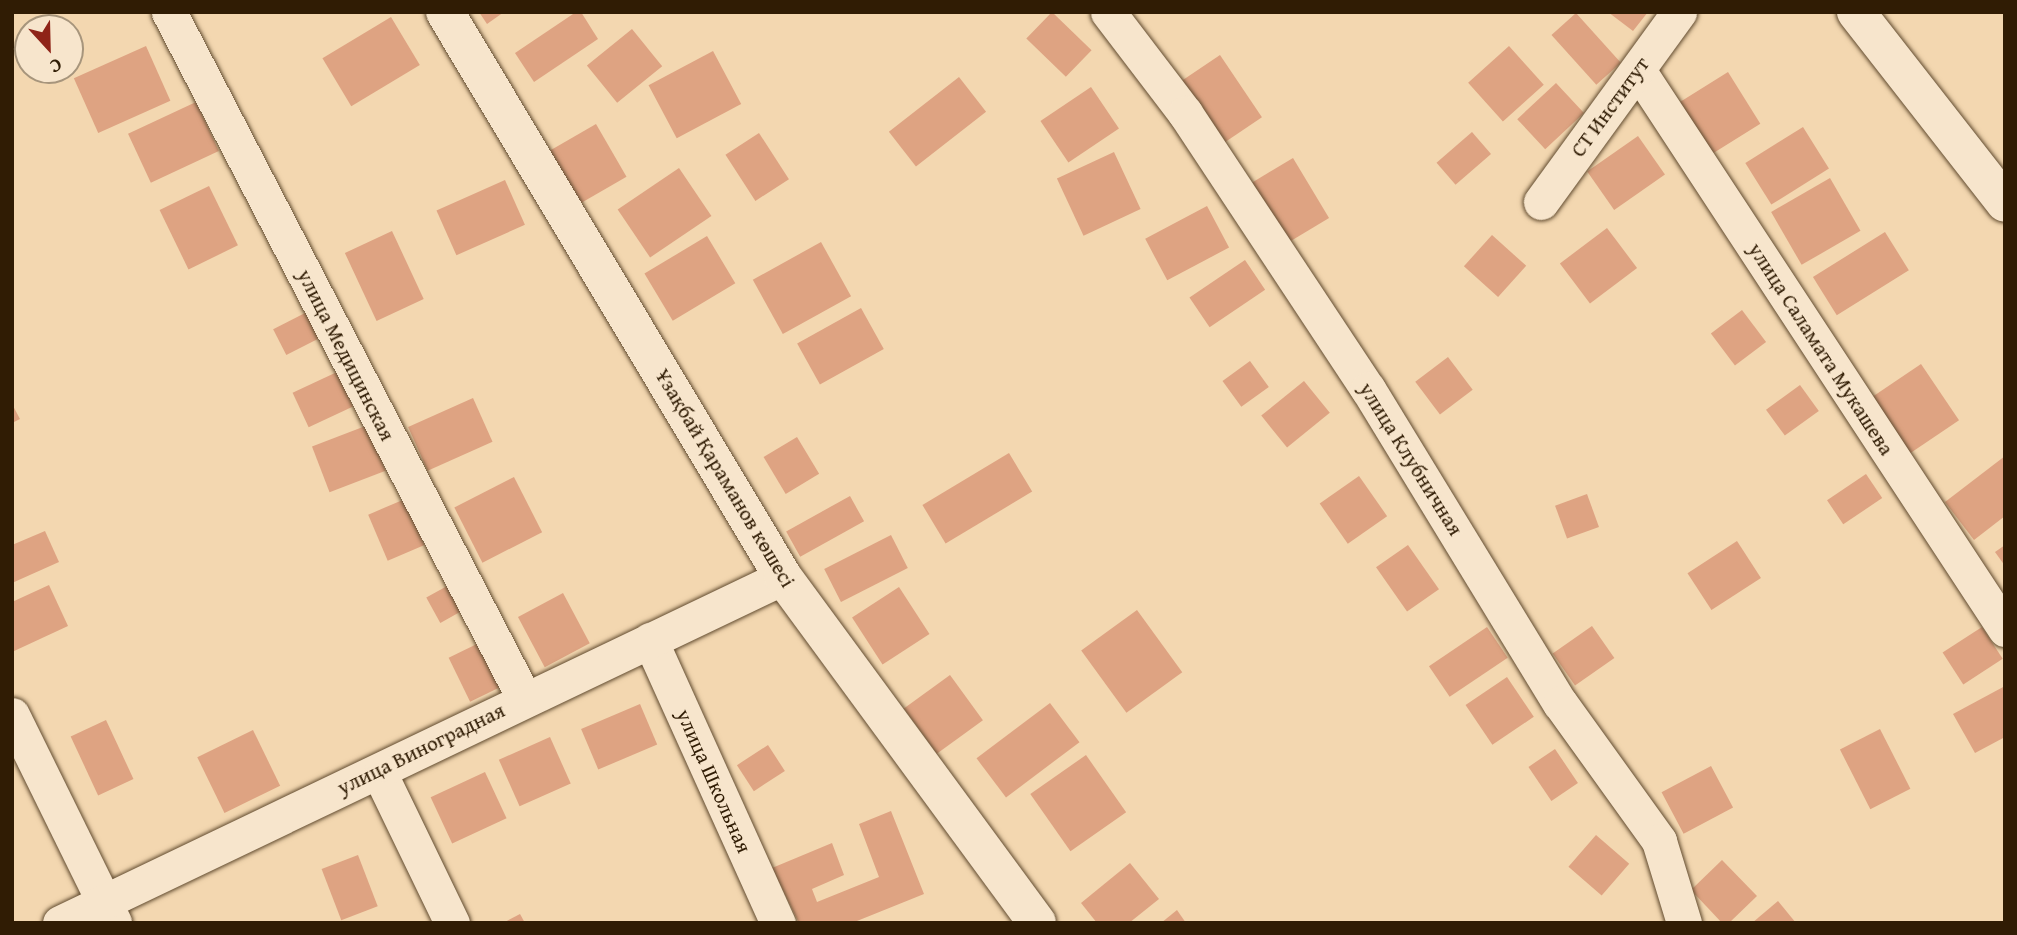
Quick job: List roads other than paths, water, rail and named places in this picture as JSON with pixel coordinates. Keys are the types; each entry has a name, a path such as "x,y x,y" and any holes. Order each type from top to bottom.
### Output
{"street":[{"name":"улица Медицинская","path":"169,12 524,698"},
{"name":"Ұзақбай Қараманов көшесі","path":"445,12 783,577 1037,923"},
{"name":"улица Клубничная","path":"1108,12 1193,125 1368,389 1560,703 1659,841 1684,923"},
{"name":"СТ Институт","path":"1541,202 1679,12"},
{"path":"1856,12 2005,204"},
{"name":"улица Саламата Мукашева","path":"1638,70 2005,629"},
{"name":"улица Виноградная","path":"60,923 109,913 524,698 783,577"},
{"name":"улица Школьная","path":"650,640 778,923"},
{"path":"12,715 109,913"},
{"path":"379,772 452,923"}]}
